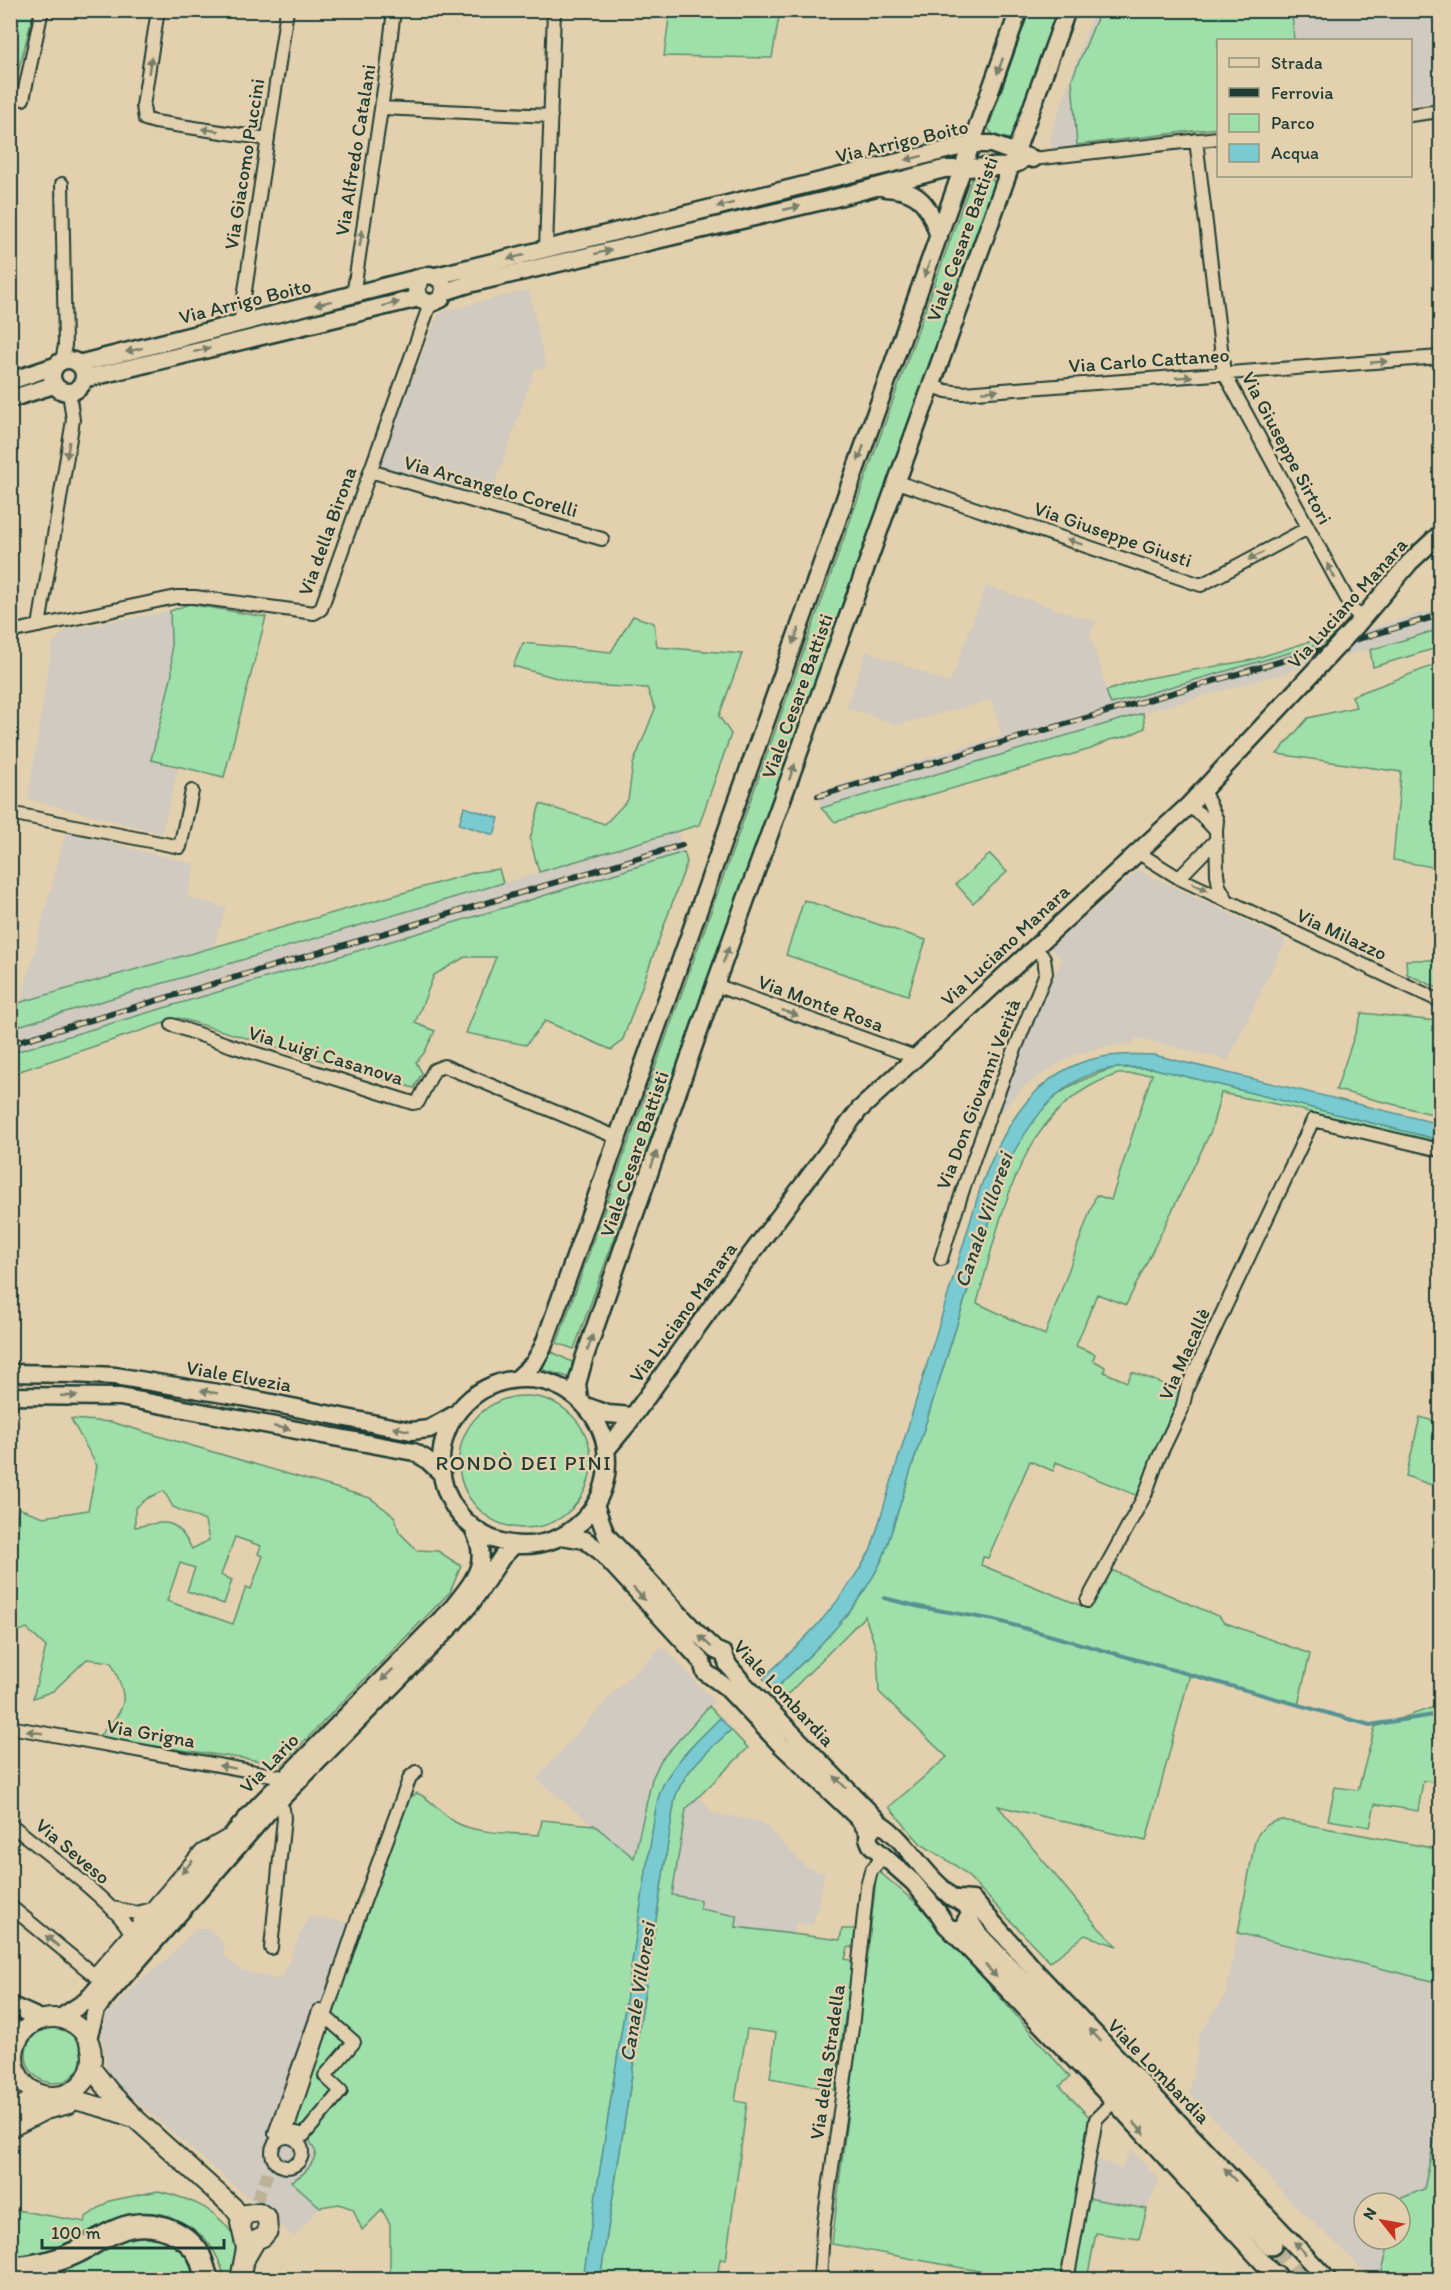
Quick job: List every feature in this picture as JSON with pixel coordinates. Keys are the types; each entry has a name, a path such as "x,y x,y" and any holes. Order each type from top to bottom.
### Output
{"highway":[{"path":"959,1925 976,1935 1271,2244"},
{"path":"10,2268 32,2267 59,2259 117,2230 142,2224 161,2226 182,2237 197,2251 206,2278"}],"main road":[{"name":"Viale Cesare Battisti","path":"518,1378 534,1363 543,1347 1019,10"},
{"name":"Viale Cesare Battisti","path":"582,1402 577,1383 584,1359 1067,10"},
{"name":"Via Arrigo Boito","path":"10,381 69,363 240,324 971,144 992,144 1014,159"},
{"name":"Via Arrigo Boito","path":"444,292 944,169 1014,159 1033,159"},
{"path":"863,190 895,188 914,194 924,202 939,237"},
{"path":"428,278 444,284 444,292 441,299 425,301 416,290 428,278"},
{"name":"Via Arrigo Boito","path":"69,363 425,301"},
{"path":"10,399 62,388 80,387 69,363 52,376 62,388"},
{"name":"Via Luciano Manara","path":"606,1450 850,1121 869,1100 1188,806 1359,623 1410,562 1440,534"},
{"name":"Viale Elvezia","path":"10,1374 116,1376 243,1397 411,1431 429,1429 455,1415"},
{"path":"582,1402 599,1426 606,1450 607,1469 596,1504 581,1522 562,1536 535,1545 514,1545 492,1539 473,1528 452,1504 441,1473 443,1443 455,1415 469,1399 486,1388 518,1378 540,1380 561,1387 582,1402 608,1414 632,1416"},
{"path":"10,1396 130,1399 414,1452 426,1459 441,1473"},
{"name":"Viale Lombardia","path":"596,1504 606,1535 694,1630 715,1650 724,1654 728,1665 737,1677 875,1829"},
{"name":"Via Lario","path":"51,2019 86,2001 283,1780 427,1634 468,1588 479,1570 482,1558 480,1544 473,1528"},
{"name":"Viale Lombardia","path":"562,1536 585,1540 600,1551 702,1662 705,1672 726,1687 781,1745 859,1819 875,1829 894,1835 923,1871 949,1895 962,1901 969,1911 959,1925"},
{"name":"Via Lario","path":"88,2038 93,2016 100,2004 277,1803 439,1640 472,1602 502,1557 514,1545"},
{"name":"Viale Lombardia","path":"875,1829 868,1838 872,1845 959,1925 1114,2101 1278,2279"},
{"name":"Viale Lombardia","path":"958,1899 973,1900 1046,1983 1328,2280"},
{"path":"10,2005 76,2025 88,2038 93,2052 91,2068 85,2080 75,2090 72,2099"},
{"path":"15,2049 19,2038 27,2028 51,2019"},
{"path":"10,2021 15,2049 14,2076 42,2095 102,2106 137,2120"},
{"path":"91,2068 137,2120 247,2218 245,2259 240,2280"},
{"path":"10,2116 25,2104 42,2095"},
{"path":"10,2128 45,2109 72,2099"}],"street":[{"path":"23,99 42,10"},
{"path":"158,10 143,106 145,119 268,139"},
{"name":"Via Giacomo Puccini","path":"240,324 287,10"},
{"name":"Via Alfredo Catalani","path":"353,296 382,108 394,10"},
{"path":"546,249 554,10"},
{"path":"382,108 551,116"},
{"path":"1412,115 1440,111"},
{"path":"1033,159 1217,138"},
{"name":"Via Giuseppe Sirtori","path":"1196,140 1224,373 1359,623"},
{"path":"62,184 69,363"},
{"name":"Via della Birona","path":"10,632 176,597 195,597 314,613 321,609 370,471 425,301"},
{"name":"Via Carlo Cattaneo","path":"933,386 946,391 963,393 1440,357"},
{"path":"39,626 73,420 62,388"},
{"name":"Via Arcangelo Corelli","path":"370,471 602,539"},
{"name":"Via Giuseppe Giusti","path":"897,482 1201,585 1308,528"},
{"path":"1203,790 1217,820 1216,874 1219,886 1227,900"},
{"path":"10,813 180,848 192,791"},
{"path":"1188,806 1200,814 1216,836"},
{"path":"1179,878 1216,836"},
{"name":"Via Milazzo","path":"1137,852 1179,878 1440,1001"},
{"name":"Via Don Giovanni Verità","path":"941,1259 969,1169 1010,1058 1046,973 1044,958 1034,947"},
{"name":"Via Monte Rosa","path":"716,985 915,1057"},
{"name":"Via Luigi Casanova","path":"172,1025 413,1102 418,1102 422,1098 434,1070 444,1066 616,1137"},
{"name":"Via Macallè","path":"1087,1601 1145,1495 1158,1458 1182,1409 1187,1388 1313,1120 1440,1150"},
{"name":"Via Grigna","path":"10,1727 278,1776 283,1780"},
{"path":"286,2133 301,2145 301,2159 289,2167 276,2162 272,2149 276,2140 286,2133 324,2015 410,1777 416,1772"},
{"path":"271,1948 284,1818 283,1809 277,1803"},
{"name":"Via Seveso","path":"10,1824 111,1907 128,1926 131,1935"},
{"path":"10,1906 94,1975 202,1851 234,1833"},
{"name":"Via della Stradella","path":"820,2280 823,2230 852,2028 867,1886 871,1871 884,1855"},
{"name":"Via Seveso","path":"111,1907 137,1912 152,1909"},
{"path":"286,2133 304,2135 341,2091 325,2076 354,2042 324,2015"},
{"path":"1068,2275 1096,2120 1114,2101"},
{"path":"268,2174 276,2162"}],"shaded area":[{"path":"1094,11 1440,11 1440,102 1412,105 1412,39 1217,39 1217,128 1052,149 1050,137"},
{"path":"529,290 546,368 535,369 489,500 378,466 437,317 447,310"},
{"path":"986,586 1096,622 1090,634 1111,704 1440,608 1440,629 1143,713 821,808 817,792 1002,735 991,700 897,725 846,707 867,651 950,683"},
{"path":"170,611 172,674 151,760 178,768 162,833 28,799 52,645 65,630"},
{"path":"66,832 195,864 187,897 226,908 213,947 21,1002"},
{"path":"678,832 684,852 517,904 11,1053 11,1028"},
{"path":"1138,870 1286,940 1228,1060 1137,1038 1130,1044 1079,1053 1022,1088 1000,1113 994,1110 1062,960 1050,948"},
{"path":"663,1646 715,1703 709,1706 661,1761 652,1779 634,1858 536,1779 619,1687"},
{"path":"699,1796 713,1813 762,1822 806,1867 825,1873 813,1925 796,1923 794,1934 736,1927 737,1916 699,1909 672,1895 686,1809"},
{"path":"308,1916 352,1923 281,2129 308,2137 316,2153 312,2165 302,2176 291,2181 320,2207 294,2237 108,2077 102,2033 105,2016 141,1979 164,1962 196,1928 209,1928 224,1944 224,1956 241,1970 281,1980"},
{"path":"1238,1933 1440,1983 1440,2114 1424,2189 1412,2194 1412,2191 1352,2191 1352,2251 1387,2251 1380,2279 1373,2279 1292,2202 1189,2093 1199,2035 1226,1994"},
{"path":"1131,2150 1159,2180 1147,2209 1088,2198 1093,2158 1121,2168"}],"green space":[{"path":"11,10 34,11 10,99"},
{"path":"1260,10 1292,13 1294,39 1217,39 1217,128 1077,145 1072,79 1100,11"},
{"path":"670,11 780,11 772,58 664,56"},
{"path":"1029,11 1059,11 1016,131 1010,139 995,136 988,129"},
{"path":"973,176 988,176 998,185 574,1349 557,1343"},
{"path":"189,604 266,617 224,777 151,760 172,674 170,611"},
{"path":"633,616 654,623 657,647 742,654 719,716 731,734 699,825 539,872 530,839 540,804 605,824 628,800 633,764 655,709 647,688 582,685 513,666 523,643 611,652"},
{"path":"1440,629 1440,647 1373,667 1370,650"},
{"path":"1336,633 1330,641 1111,704 1106,691 1143,679 1251,660"},
{"path":"1440,663 1440,857 1438,868 1393,860 1401,772 1277,754 1308,718 1356,707 1352,696"},
{"path":"1143,713 1145,728 1128,736 1109,740 1091,749 835,822 821,808"},
{"path":"684,852 687,862 623,1039 612,1050 545,1021 526,1045 466,1033 496,957 465,957 434,975 415,1023 435,1031 424,1053 416,1062 422,1073 414,1088 179,1018 11,1074 11,1053 517,904"},
{"path":"990,854 1007,872 973,903 956,884"},
{"path":"499,869 503,883 11,1028 11,1005 476,872"},
{"path":"804,900 926,940 908,995 786,955"},
{"path":"1406,960 1440,960 1440,989 1407,974"},
{"path":"1362,1013 1436,1021 1440,1040 1440,1116 1336,1090"},
{"path":"1114,1068 1152,1068 1440,1140 1440,1146 1290,1107 1221,1093 1211,1131 1126,1305 1097,1294 1076,1346 1095,1354 1093,1360 1105,1367 1104,1372 1127,1382 1132,1372 1182,1391 1177,1406 1138,1496 1056,1462 1053,1471 1030,1461 988,1558 983,1557 981,1565 1087,1608 1109,1569 1220,1617 1223,1622 1310,1654 1298,1705 1190,1674 1146,1841 998,1806 1098,1927 1117,1946 1085,1935 1050,1962 966,1874 921,1844 889,1807 947,1757 879,1692 877,1652 865,1616 783,1699 774,1690 836,1628 874,1575 884,1555 1009,1160 1030,1126 1050,1101 1076,1083","holes":["1118,1074 1152,1074 1111,1200 1096,1195 1045,1335 977,1303 1006,1200 1036,1137 1058,1111 1085,1089"]},
{"path":"552,1352 572,1362 571,1378 541,1369"},
{"path":"525,1396 550,1401 572,1415 586,1437 591,1462 586,1487 572,1509 550,1523 525,1528 500,1523 478,1509 464,1487 459,1462 464,1437 478,1415 500,1401"},
{"path":"1420,1417 1440,1423 1440,1488 1406,1476"},
{"path":"71,1419 111,1422 370,1498 395,1517 399,1532 417,1550 438,1551 461,1566 450,1592 282,1764 97,1738 115,1718 123,1703 121,1687 111,1662 87,1659 53,1691 33,1698 46,1647 27,1629 11,1632 10,1561 18,1508 44,1517 88,1510 97,1466","holes":["164,1491 173,1507 205,1521 209,1540 192,1549 181,1531 170,1524 155,1523 135,1527 135,1508 148,1498","235,1537 261,1546 258,1554 263,1556 251,1589 246,1587 233,1624 167,1601 180,1563 195,1568 187,1591 224,1604 232,1580 221,1575"]},
{"path":"1440,1705 1440,1761 1435,1782 1423,1781 1418,1811 1375,1804 1370,1827 1328,1820 1335,1787 1358,1790 1375,1727"},
{"path":"709,1706 720,1718 668,1776 660,1793 656,1810 583,2279 390,2279 390,2224 382,2210 362,2230 353,2209 339,2204 320,2207 291,2181 306,2170 316,2153 308,2137 293,2131 406,1800 417,1793 428,1799 455,1822 484,1831 539,1835 542,1820 594,1825 634,1858 652,1779 661,1760"},
{"path":"731,1730 748,1748 686,1809 672,1895 700,1900 700,1909 737,1916 736,1927 840,1940 842,1929 858,1929 856,1945 848,1948 845,1959 853,1961 835,2090 770,2078 776,2033 747,2029 735,2101 747,2103 726,2260 720,2259 717,2279 600,2280 675,1798 691,1769"},
{"path":"1282,1820 1438,1849 1440,1836 1440,1983 1238,1933 1255,1840 1266,1826"},
{"path":"877,1870 921,1907 1070,2077 1060,2086 1093,2121 1064,2279 1022,2279 832,2244"},
{"path":"54,2027 65,2029 74,2035 80,2044 82,2055 80,2066 74,2075 65,2081 54,2083 43,2081 34,2075 28,2066 26,2055 28,2044 34,2035 43,2029"},
{"path":"1440,2114 1440,2279 1380,2279 1387,2251 1412,2251 1412,2194 1424,2189"},
{"path":"158,2191 194,2202 223,2222 238,2243 229,2279 225,2279 211,2246 199,2233 183,2223 158,2213 140,2213 122,2217 50,2250 31,2255 11,2256 10,2209 85,2222 86,2217 109,2201"},
{"path":"1088,2198 1147,2209 1139,2239 1096,2233 1087,2279 1072,2280"},
{"path":"146,2234 174,2242 180,2247 190,2260 197,2279 11,2280 10,2278 122,2238"}],"water":[{"path":"464,807 499,818 494,835 459,824"},
{"name":"Canale Villoresi","path":"1154,1055 1440,1124 1440,1140 1152,1068 1120,1067 1096,1072 1064,1089 1039,1114 1009,1160 884,1555 874,1575 850,1611 821,1644 774,1690 763,1678 823,1619 848,1586 871,1549 981,1186 1007,1130 1030,1098 1061,1072 1080,1063 1108,1056"},
{"name":"Canale Villoresi","path":"720,1718 731,1730 691,1769 675,1798 600,2279 583,2279 658,1801 668,1776"}],"waterway":[{"path":"884,1598 920,1607 995,1620 1370,1725 1440,1714"}],"tunnel":[{"path":"257,2200 268,2173"},
{"path":"1271,2244 1305,2280"}],"railway":[{"path":"818,796 1440,615"},
{"path":"10,1044 682,845"}],"district":[{"name":"RONDÒ DEI PINI","path":"524,1462"}]}
